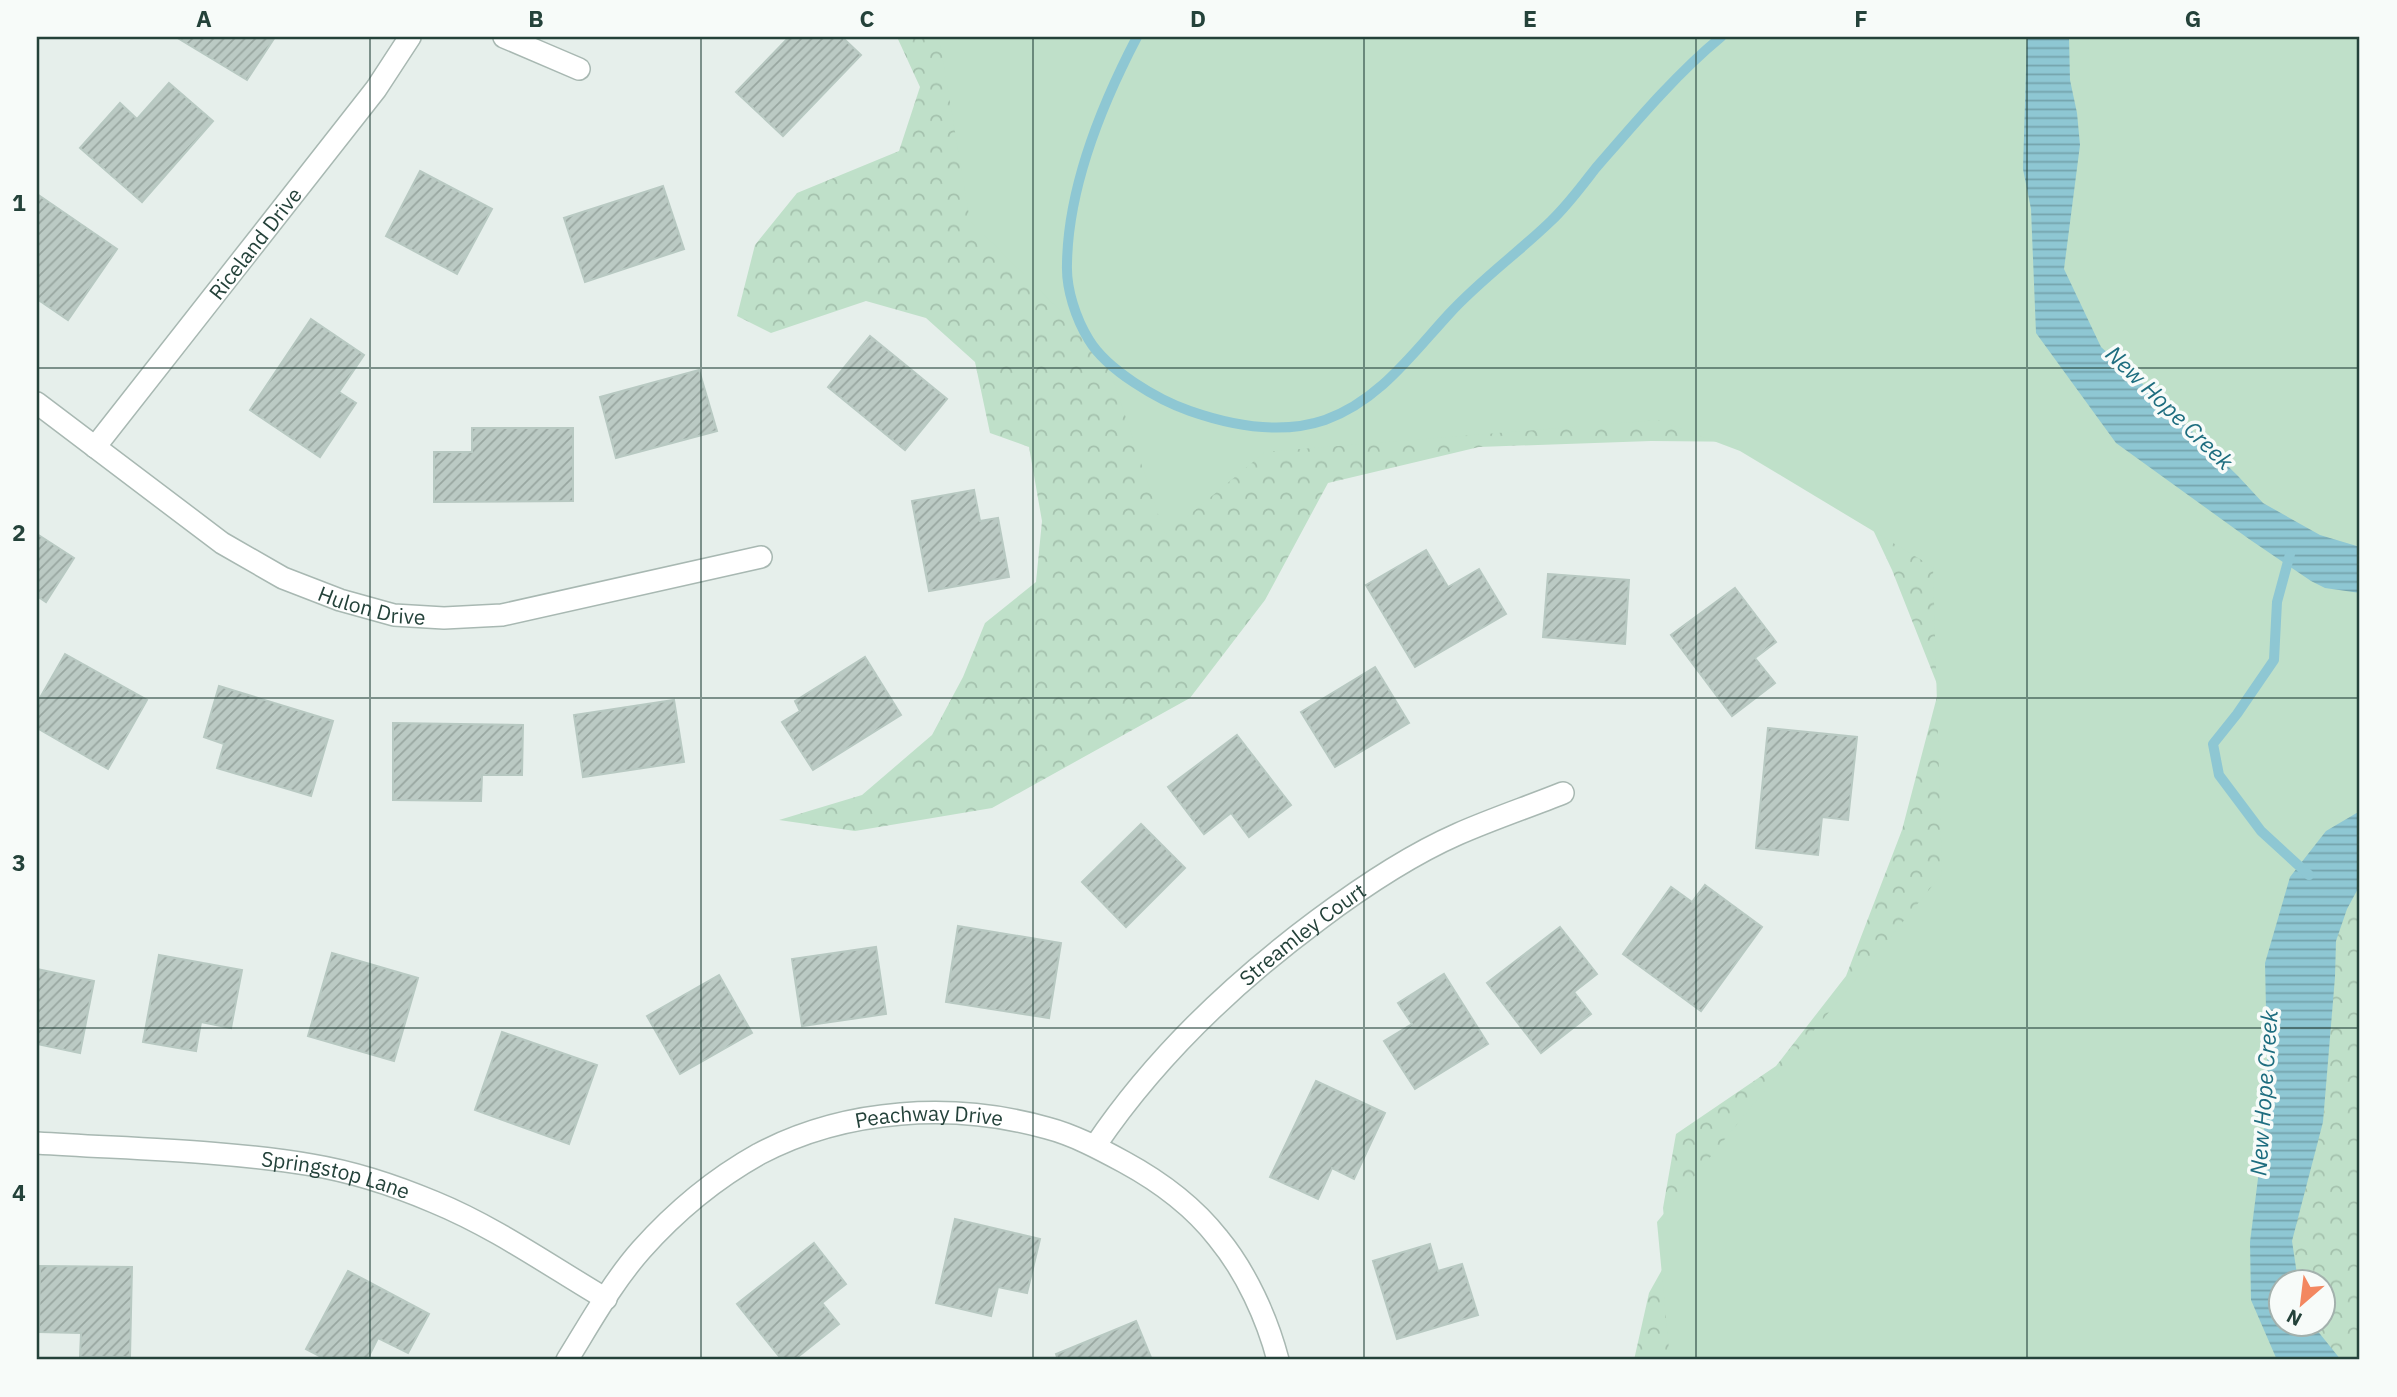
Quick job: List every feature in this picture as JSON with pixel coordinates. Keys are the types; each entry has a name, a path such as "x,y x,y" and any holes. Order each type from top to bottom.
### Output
{"street":[{"name":"Riceland Drive","path":"95,447 376,89 410,37"},
{"path":"504,37 579,69"},
{"name":"Hulon Drive","path":"37,403 222,543 283,578 340,600 394,615 444,618 502,615 761,557"},
{"name":"Streamley Court","path":"1095,1146 1116,1115 1196,1021 1265,959 1387,871 1457,834 1563,793"},
{"name":"Peachway Drive","path":"568,1360 640,1251 688,1204 728,1174 761,1153 836,1124 884,1115 939,1112 996,1116 1049,1128 1095,1146 1147,1174 1186,1204 1219,1238 1271,1332 1278,1360"},
{"name":"Springstop Lane","path":"37,1143 240,1156 315,1165 377,1181 436,1203 491,1229 606,1299"}],"green space":[{"path":"897,37 2360,37 2360,1360 1634,1360 1649,1293 1668,1259 1663,1208 1676,1134 1776,1066 1846,976 1902,830 1939,689 1892,570 1851,483 1757,442 1651,441 1479,447 1328,483 1265,600 1190,698 992,808 855,831 779,820 862,795 932,735 963,677 985,623 1036,582 1042,521 1029,447 990,433 975,362 926,318 866,301 771,333 737,316 755,245 797,193 899,151 920,87"},
{"path":"939,37 2360,37 2360,839 2290,1002 2280,1268 2268,1268 2268,1338 2279,1338 2294,1360 1670,1360 1657,1222 1942,874 1933,567 1740,451 1658,420 1265,452 1165,535 1105,355 970,221"}],"water":[{"path":"2027,37 2069,37 2070,80 2080,145 2064,269 2101,347 2156,396 2263,503 2320,535 2360,547 2360,593 2325,588 2311,581 2116,443 2036,333 2031,209 2023,169"},
{"path":"2360,811 2360,885 2347,909 2336,941 2323,1122 2292,1241 2296,1268 2268,1268 2268,1338 2323,1338 2341,1360 2277,1360 2251,1300 2250,1242 2268,1099 2265,963 2290,877 2326,831"}],"building":[{"path":"176,37 275,37 247,80"},
{"path":"789,37 842,37 861,55 783,136 736,92"},
{"path":"169,83 213,121 142,202 80,148 120,103 137,119"},
{"path":"420,171 492,209 457,274 386,236"},
{"path":"663,186 684,249 585,282 564,218"},
{"path":"37,194 117,249 68,320 37,299"},
{"path":"311,319 364,355 339,392 356,403 320,457 250,410"},
{"path":"870,336 947,399 905,450 828,387"},
{"path":"699,370 717,431 616,458 600,397"},
{"path":"472,428 573,428 573,501 434,502 434,452 472,452"},
{"path":"974,490 980,521 998,518 1009,577 929,591 912,501"},
{"path":"37,534 74,558 46,602 37,596"},
{"path":"1426,550 1448,587 1479,569 1506,614 1415,667 1366,585"},
{"path":"1548,574 1629,580 1625,644 1543,637"},
{"path":"1735,588 1776,642 1755,658 1775,683 1732,716 1671,635"},
{"path":"65,654 147,700 108,769 37,728 37,703"},
{"path":"865,657 901,715 813,770 782,722 800,711 795,701"},
{"path":"1375,667 1409,723 1335,767 1301,712"},
{"path":"219,686 333,721 311,796 217,768 224,744 204,737"},
{"path":"674,700 684,762 583,777 574,715"},
{"path":"393,723 523,725 522,775 482,775 481,801 393,800"},
{"path":"1768,728 1857,737 1848,820 1822,817 1818,855 1756,848"},
{"path":"1237,735 1291,805 1249,837 1231,813 1204,834 1168,787"},
{"path":"1141,824 1185,868 1126,927 1082,882"},
{"path":"1705,885 1762,927 1701,1011 1623,954 1671,887 1692,902"},
{"path":"958,926 1061,943 1049,1018 946,1002"},
{"path":"1560,927 1597,974 1574,992 1591,1014 1541,1053 1487,983"},
{"path":"876,947 886,1014 802,1026 792,959"},
{"path":"332,953 418,978 394,1061 308,1036"},
{"path":"159,955 242,970 231,1028 201,1022 196,1051 143,1042"},
{"path":"37,969 94,981 80,1053 37,1044"},
{"path":"1444,974 1488,1044 1415,1089 1384,1041 1412,1024 1398,1003"},
{"path":"719,975 752,1033 680,1074 647,1016"},
{"path":"502,1032 597,1065 569,1144 475,1110"},
{"path":"1316,1081 1385,1113 1354,1179 1332,1168 1318,1199 1270,1177"},
{"path":"955,1219 1040,1239 1027,1293 998,1287 991,1316 936,1303"},
{"path":"814,1243 846,1284 822,1303 839,1324 794,1360 782,1360 737,1304"},
{"path":"1430,1244 1438,1271 1462,1264 1478,1315 1397,1339 1373,1261"},
{"path":"40,1266 132,1267 130,1357 80,1357 81,1333 39,1332"},
{"path":"348,1271 429,1314 408,1353 378,1338 367,1360 327,1360 306,1349"},
{"path":"1136,1321 1152,1360 1058,1360 1056,1354"}],"waterway":[{"path":"1137,37 1100,118 1073,205 1067,274 1076,313 1084,332 1097,351 1120,373 1149,392 1206,416 1274,428 1308,425 1325,420 1344,412 1378,388 1408,360 1461,302 1557,215 1655,100 1721,37"},
{"path":"2290,554 2277,602 2274,660 2213,744 2219,775 2261,831 2309,875"}],"water label":[{"name":"New Hope Creek","path":"2170,407"},
{"name":"New Hope Creek","path":"2263,1093"}]}
